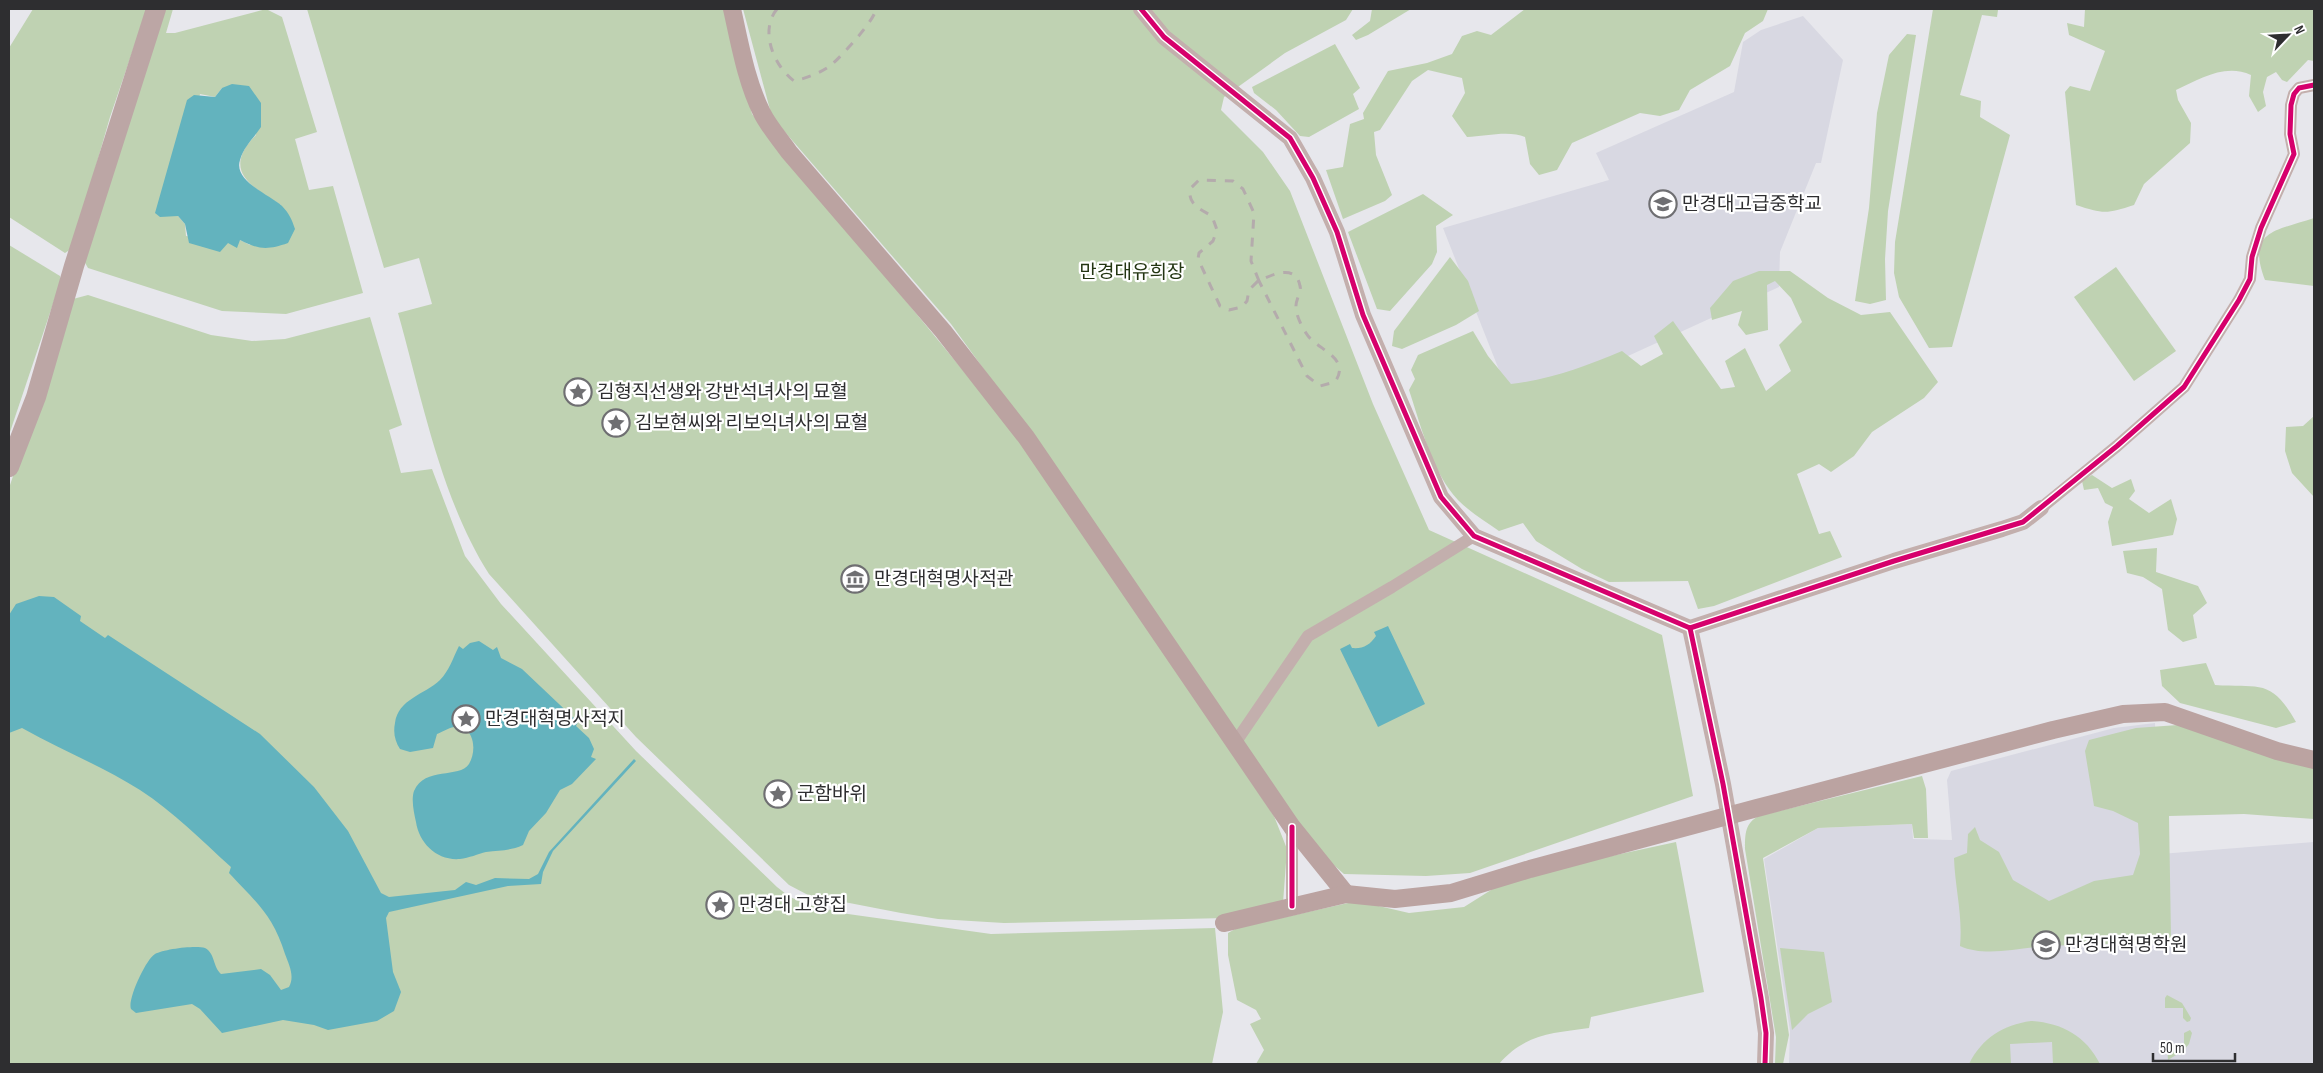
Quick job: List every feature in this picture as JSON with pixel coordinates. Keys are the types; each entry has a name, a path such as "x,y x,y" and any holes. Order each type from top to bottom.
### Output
{"main road":[{"path":"9,467 36,397 74,266 156,9"},
{"path":"732,9 751,87 762,114 773,131 943,331 1026,436 1292,827 1346,894"},
{"path":"1224,923 1346,894 1395,899 1451,893 1530,869 1727,816 2053,730 2123,714 2165,712 2277,751 2314,760"}],"street":[{"path":"1141,9 1164,37 1290,138 1313,178 1337,232 1363,314 1441,497 1474,536 1690,628 1894,561 2023,522 2117,446 2184,386 2239,300 2250,279 2252,257 2261,228 2294,154 2290,134 2291,105 2294,94 2299,88 2314,85"},
{"path":"1234,743 1308,636 1474,536"},
{"path":"1690,628 1723,784 1727,816 1761,998 1766,1033 1765,1064"},
{"path":"1292,827 1292,906"}],"shaded area":[{"name":"만경대고급중학교","path":"1803,16 1843,60 1821,163 1816,163 1780,252 1779,287 1514,408 1443,228 1609,180 1596,153 1734,92 1743,42 1761,30"},
{"name":"만경대혁명학원","path":"2155,723 2160,854 2314,842 2314,1064 1789,1064 1790,1031 1764,859 1818,828 1912,824 1913,839 1952,840 1947,780 1951,771 2114,728"}],"green space":[{"path":"33,9 147,9 110,117 75,239 71,249 65,253 9,217 9,48"},
{"path":"163,9 173,9 166,33 175,33 266,9 282,17 317,132 295,139 309,190 333,186 363,293 286,314 222,311 88,268 84,261","holes":["222,88 256,135 246,147 241,158 244,176 259,191 281,205 250,245 240,240 228,243 186,236 185,224 178,216 171,215 200,94 215,97"]},
{"path":"307,9 728,9 752,114 1003,419 1045,475 1274,816 1287,849 1283,903 1226,918 1004,923 938,919 901,913 808,895 789,885 636,737 489,574 472,545 445,481 434,447 398,313 432,304 419,258 384,268"},
{"name":"만경대유희장","path":"743,9 1353,9 1346,20 1285,53 1224,97 1221,110 1263,152 1290,191 1373,404 1429,530 1662,635 1693,796 1470,873 1426,876 1344,874 1313,847 1033,437 951,324 772,117"},
{"path":"1372,9 1411,9 1368,35 1356,40 1352,35 1370,21"},
{"path":"1525,9 1768,9 1763,21 1745,33 1730,66 1690,90 1679,110 1660,116 1640,113 1572,143 1557,170 1539,175 1530,164 1525,137 1505,134 1467,137 1452,116 1465,93 1462,78 1428,70 1412,81 1380,130 1374,132 1376,155 1392,195 1385,201 1343,219 1326,170 1343,167 1350,124 1364,119 1363,113 1388,71 1427,63 1452,54 1462,36 1477,31 1491,35"},
{"path":"1933,9 2009,10 1998,10 1997,17 1982,15 1960,95 1981,101 1980,117 2010,135 1952,347 1929,348 1899,297 1894,273 1895,242"},
{"path":"2085,9 2314,9 2314,61 2308,60 2287,82 2282,80 2276,72 2267,77 2263,92 2266,106 2258,112 2249,96 2251,75 2241,72 2232,71 2213,74 2176,90 2178,100 2191,123 2190,143 2144,184 2134,205 2105,212 2093,210 2076,205 2065,92 2070,86 2090,91 2105,51 2069,35 2067,23 2084,27"},
{"path":"1907,34 1916,35 1888,211 1885,259 1886,300 1870,304 1855,301 1869,208 1877,113 1889,55"},
{"path":"1335,44 1360,88 1353,94 1359,109 1309,137 1300,136 1276,110 1254,93 1252,87"},
{"path":"1423,194 1453,215 1436,226 1437,252 1432,264 1390,311 1377,309 1348,232"},
{"path":"2314,218 2314,286 2265,280 2260,264 2259,251 2262,242 2268,235 2277,230"},
{"path":"9,245 60,276 61,280 9,435"},
{"path":"1450,257 1468,281 1479,311 1456,325 1402,349 1392,346 1394,331"},
{"path":"2116,267 2176,351 2134,381 2074,297"},
{"path":"1759,271 1790,271 1828,298 1861,315 1890,312 1938,382 1924,398 1872,432 1854,456 1831,472 1819,464 1797,474 1819,534 1830,531 1842,557 1714,606 1698,609 1688,581 1609,582 1582,569 1536,541 1523,523 1499,531 1466,507 1449,489 1430,454 1409,390 1415,379 1411,370 1418,355 1473,331 1488,356 1511,384 1568,372 1622,351 1641,366 1663,354 1654,336 1673,321 1721,389 1735,387 1725,361 1745,348 1766,391 1791,371 1779,345 1802,322 1791,298 1775,281 1767,285 1768,330 1746,335 1738,325 1742,311 1712,320 1710,308 1733,281"},
{"path":"88,295 211,335 252,341 285,339 370,317 402,425 389,430 401,473 432,469 465,556 501,604 636,751 777,887 790,897 809,905 848,914 991,934 1215,928 1223,1012 1212,1064 9,1064 9,488 73,299"},
{"path":"2314,416 2314,497 2292,473 2285,451 2286,427 2303,426"},
{"path":"2092,475 2112,488 2131,479 2135,491 2129,499 2149,513 2171,499 2177,519 2173,535 2112,546 2108,522 2113,507 2105,503 2098,488 2084,490 2082,481"},
{"path":"2157,548 2156,572 2198,586 2207,603 2193,615 2197,638 2183,642 2168,630 2162,589 2143,577 2127,573 2123,551"},
{"path":"2206,663 2215,685 2263,688 2279,698 2296,722 2276,728 2180,703 2162,686 2160,670"},
{"path":"2178,725 2314,764 2314,819 2244,814 2169,816 2171,938 2162,943 2050,946 1993,952 1960,946 1961,935 1954,858 1967,853 1968,834 1975,827 1980,840 1999,852 2013,880 2049,901 2094,881 2133,875 2140,854 2138,823 2113,811 2094,806 2085,751 2089,740 2136,728"},
{"path":"1922,776 1926,789 1928,838 1914,838 1912,824 1818,828 1763,858 1789,1035 1783,1064 1775,1064 1776,1037 1745,849 1748,826 1759,816"},
{"path":"1676,842 1704,992 1591,1017 1589,1028 1551,1034 1529,1041 1519,1046 1499,1064 1256,1064 1264,1050 1250,1024 1261,1019 1256,1010 1237,1000 1228,955 1228,933 1237,928 1357,901 1409,913 1464,907 1499,885 1574,864"},
{"path":"1780,948 1824,952 1832,1002 1808,1014 1792,1030"},
{"path":"2167,995 2182,1003 2191,1018 2190,1021 2187,1022 2183,1018 2183,1008 2165,1008 2165,998"},
{"path":"2031,1021 2053,1025 2072,1033 2088,1046 2100,1064 2053,1064 2052,1042 2010,1044 2011,1064 1969,1064 1980,1047 1994,1034 2011,1026"},
{"path":"2190,1030 2192,1033 2189,1044 2184,1050 2168,1060 2167,1046 2184,1045 2184,1033"}],"water":[{"path":"232,84 249,86 261,103 261,127 244,150 239,168 247,181 282,206 295,229 288,243 275,247 253,246 240,240 237,248 228,243 220,252 189,243 185,224 178,216 160,217 155,213 187,100 194,95 215,97 222,88"},
{"path":"39,596 54,597 81,616 80,621 105,638 108,635 260,734 314,787 348,831 381,893 389,897 455,890 466,882 476,885 495,878 529,879 538,874 549,852 634,759 636,761 553,851 543,872 541,884 508,886 389,912 386,918 393,972 401,992 394,1011 377,1021 328,1030 314,1025 283,1020 222,1033 200,1009 192,1004 136,1013 131,1009 132,997 147,963 155,954 172,949 188,947 205,948 211,953 221,974 261,969 270,975 281,990 289,987 291,983 291,970 275,929 263,910 229,873 231,867 176,817 126,781 22,728 9,733 9,615 16,604"},
{"path":"1388,626 1425,704 1378,727 1340,649 1350,644 1352,648 1366,646 1376,636 1374,632"},
{"path":"479,641 493,650 497,647 501,658 522,669 578,722 576,726 589,738 594,749 591,757 596,759 572,784 560,790 546,813 529,831 523,845 460,859 452,859 437,854 421,837 414,815 413,795 419,783 426,778 458,771 469,764 473,752 470,734 461,727 454,727 437,734 433,748 410,752 400,749 395,737 394,727 401,708 440,680 459,646 463,649 470,643"}],"railway":[{"path":"777,9 769,27 771,48 780,67 794,81 813,75 830,66 864,30 876,9"},
{"path":"1259,281 1251,261 1254,213 1243,189 1233,181 1199,180 1190,189 1191,199 1199,209 1212,216 1217,230 1213,241 1199,253 1198,259 1220,306 1229,310 1242,307 1247,301 1249,290 1258,281 1259,281 1276,274 1288,273 1294,275 1298,279 1300,288 1296,305 1298,317 1311,339 1336,360 1339,366 1339,373 1335,382 1320,386 1307,376 1259,281"}],"cycle path":[{"path":"1141,9 1164,37 1290,138 1313,178 1337,232 1363,315 1441,497 1474,536 1690,628 1894,561 2023,522 2117,446 2184,387 2239,300 2250,279 2252,257 2261,228 2294,154 2290,134 2291,105 2294,94 2299,88 2314,85"},
{"path":"1690,628 1723,784 1761,998 1766,1033 1765,1064"},
{"path":"1292,827 1292,906"}],"place":[{"name":"만경대고급중학교","path":"1663,204"},
{"name":"김형직선생와 강반석녀사의 묘혈","path":"578,392"},
{"name":"김보현씨와 리보익녀사의 묘혈","path":"616,423"},
{"name":"만경대혁명사적관","path":"855,579"},
{"name":"만경대혁명사적지","path":"466,719"},
{"name":"군함바위","path":"778,794"},
{"name":"만경대 고향집","path":"720,905"},
{"name":"만경대혁명학원","path":"2046,945"}]}
